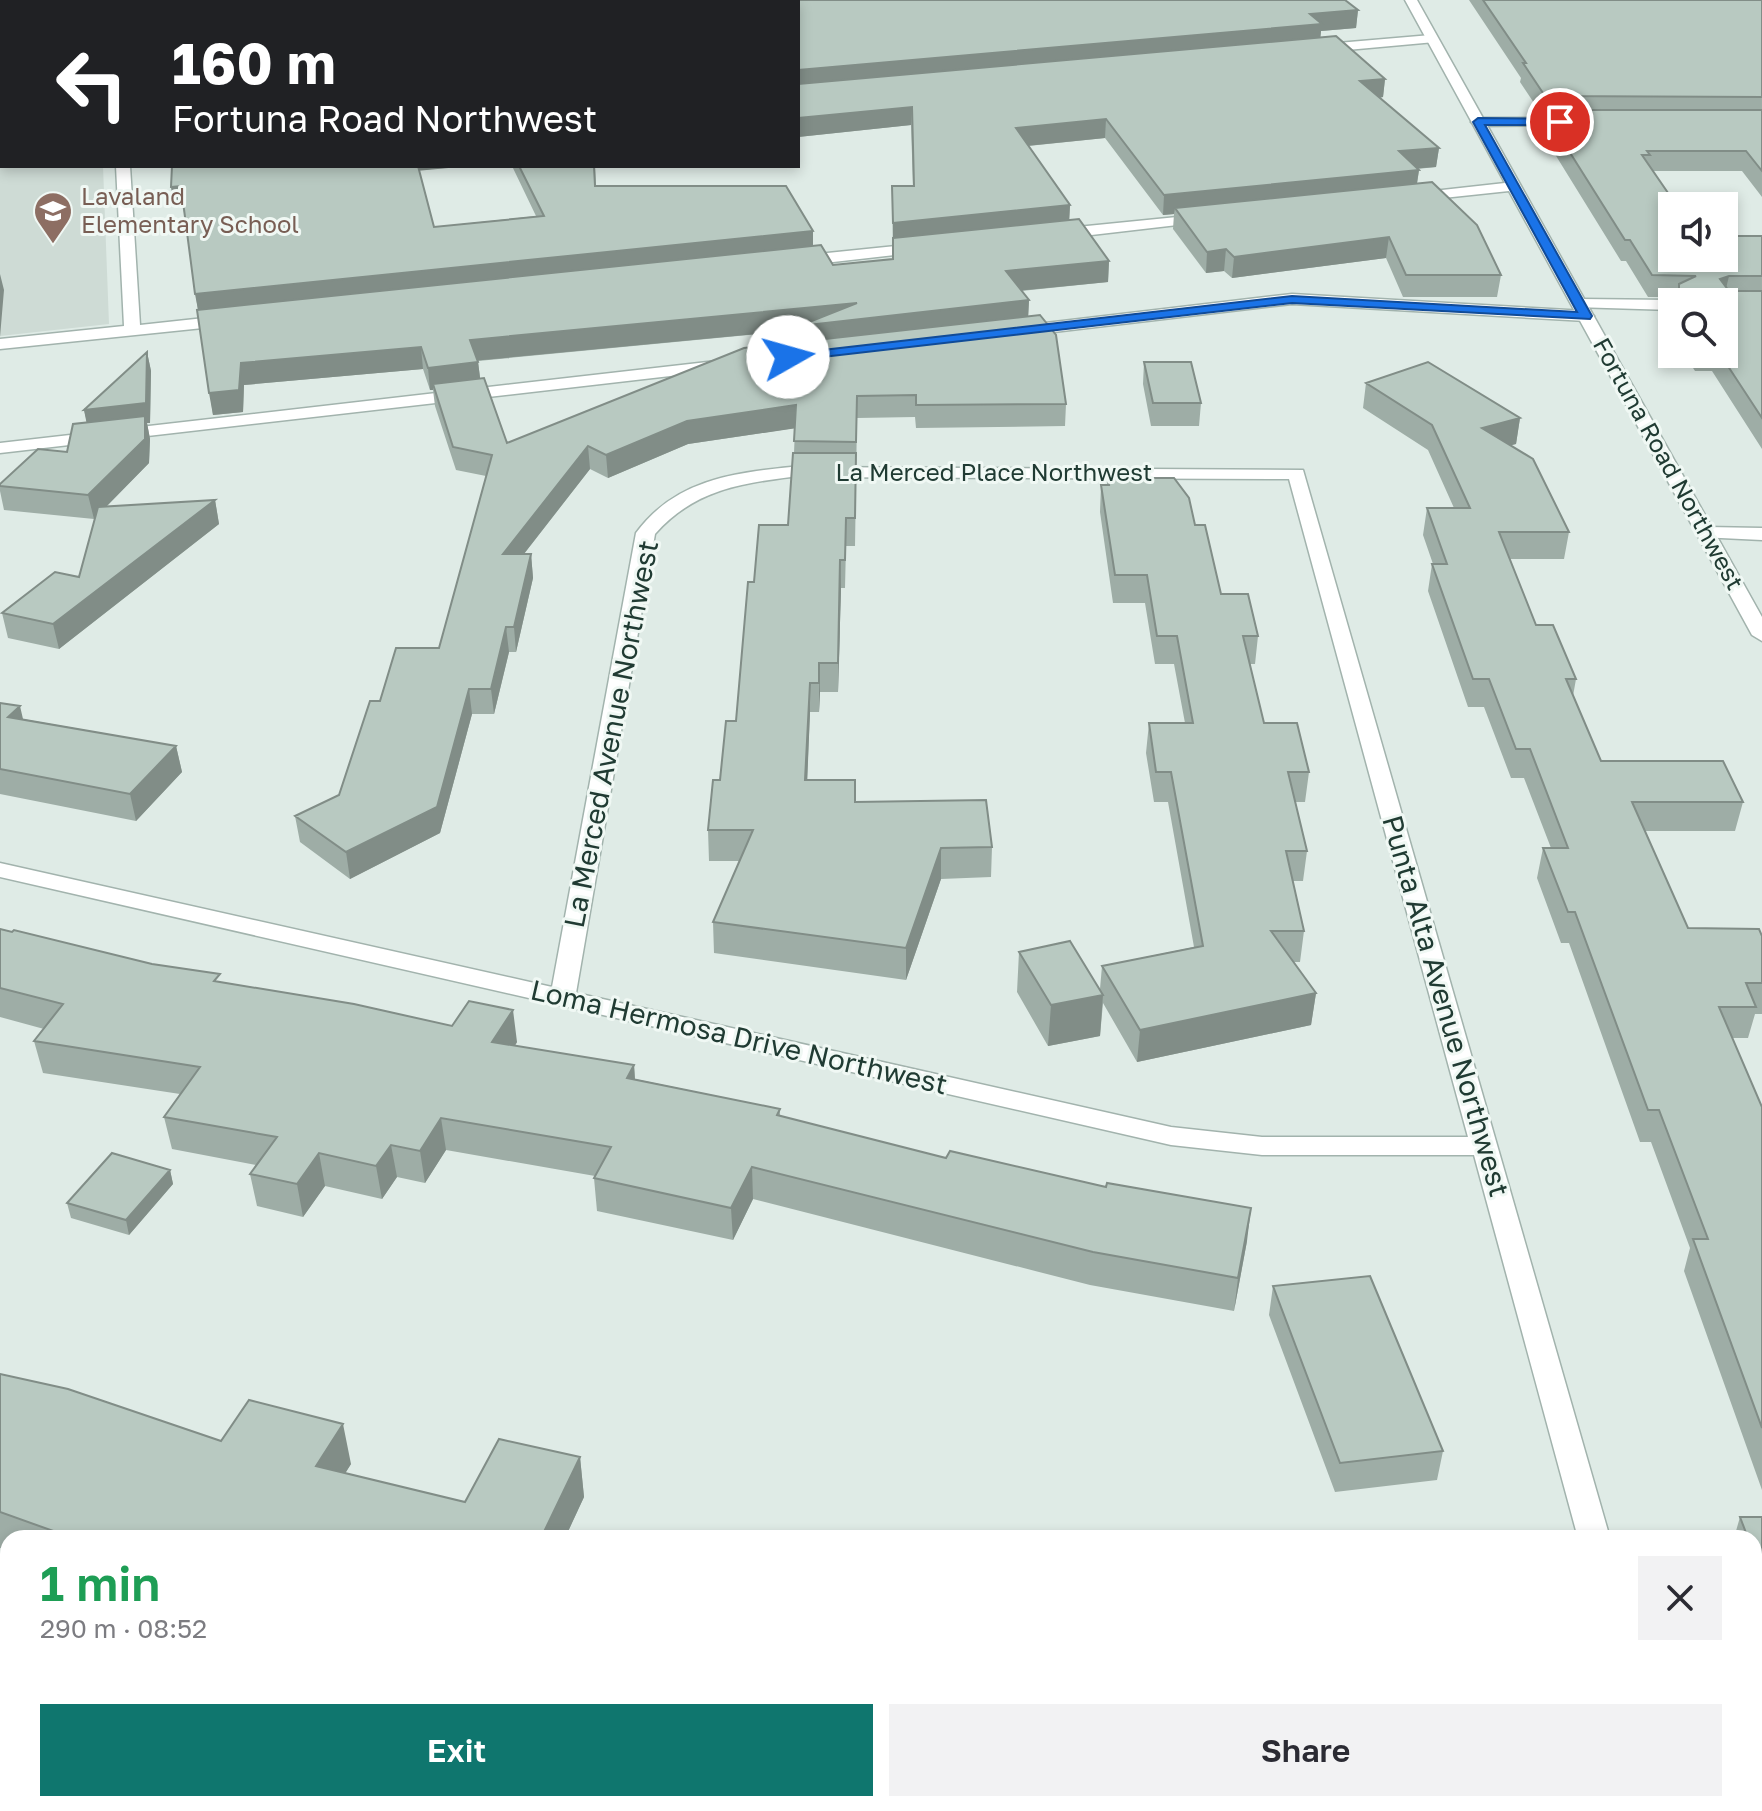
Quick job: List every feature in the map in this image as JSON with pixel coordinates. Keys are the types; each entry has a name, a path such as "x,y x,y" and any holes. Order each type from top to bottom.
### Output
{"street":[{"name":"Fortuna Road Northwest","path":"1411,0 1762,635"},
{"path":"1294,51 1431,39"},
{"path":"1478,122 1594,122"},
{"path":"123,168 132,331"},
{"path":"1405,198 1513,186"},
{"path":"1046,235 1218,217"},
{"path":"782,263 937,246"},
{"path":"1009,332 1292,299 1583,310 1658,306"},
{"path":"0,344 255,318"},
{"path":"0,448 741,363"},
{"name":"La Merced Place Northwest","path":"693,490 735,478 791,472 1297,474"},
{"name":"Punta Alta Avenue Northwest","path":"1297,474 1592,1530"},
{"name":"La Merced Avenue Northwest","path":"563,996 646,533 663,510 693,490"},
{"path":"1707,533 1762,534"},
{"name":"Loma Hermosa Drive Northwest","path":"0,870 1171,1136 1262,1146 1486,1146"}],"shaded area":[{"name":"Lavaland Elementary School","path":"0,168 103,168 109,324 0,336"}],"building":[{"path":"800,0 1345,0 1358,10 1310,14 1322,24 800,70"},
{"path":"1483,0 1762,0 1762,97 1545,96"},
{"path":"1336,36 1385,79 1360,81 1439,148 1399,151 1419,170 1164,195 1106,119 1016,128 1070,205 893,223 892,186 914,186 912,107 800,118 800,84"},
{"path":"1554,110 1762,110 1762,171 1746,151 1647,151 1650,155 1642,155 1667,192 1658,192 1658,272 1738,272 1738,236 1762,236 1762,276 1720,279 1727,288 1679,288 1679,284 1696,276 1652,275 1630,240 1625,240 1557,132 1568,132"},
{"path":"172,168 419,168 434,227 544,216 520,168 594,168 595,186 786,186 813,231 195,294 181,186 171,187"},
{"path":"1432,182 1477,225 1501,275 1406,275 1389,237 1234,257 1226,249 1207,252 1175,208"},
{"path":"1079,219 1109,261 1006,271 1029,300 799,326 857,303 470,340 478,362 428,368 421,347 241,363 239,390 209,393 197,310 821,245 833,265 893,259 893,238"},
{"path":"1738,291 1762,291 1762,418 1729,368 1738,368"},
{"path":"1040,315 1056,335 1066,404 916,405 916,395 857,396 856,442 794,441 796,405 687,421 606,455 588,446 503,554 531,554 514,627 506,627 491,689 469,689 437,807 346,852 295,816 339,795 370,701 380,701 396,648 439,648 492,455 453,447 433,384 484,378 507,443 744,348"},
{"path":"147,352 146,403 84,410"},
{"path":"1144,362 1191,362 1201,403 1153,403"},
{"path":"1428,362 1520,418 1482,428 1533,459 1569,532 1499,532 1536,625 1553,625 1576,679 1566,679 1601,761 1723,761 1743,802 1632,802 1688,928 1759,929 1762,936 1762,983 1746,983 1756,1007 1719,1007 1762,1107 1762,1428 1693,1239 1708,1239 1659,1110 1648,1110 1575,912 1568,912 1543,848 1568,848 1530,749 1516,749 1489,679 1473,679 1432,564 1447,564 1427,508 1470,508 1432,425 1366,383"},
{"path":"145,416 145,439 88,495 0,486 38,449 67,452 73,424"},
{"path":"793,453 856,453 855,518 846,518 845,560 840,560 838,663 819,663 819,683 810,683 805,780 855,780 855,802 986,800 992,847 941,848 906,948 713,922 753,830 708,830 713,780 720,780 726,721 736,721 748,582 754,582 759,525 788,525"},
{"path":"1108,478 1174,478 1189,498 1195,525 1205,525 1221,594 1248,594 1258,636 1243,636 1264,723 1297,723 1309,772 1288,772 1307,851 1286,851 1304,931 1271,931 1316,993 1140,1030 1102,966 1203,946 1171,772 1156,772 1149,723 1193,723 1177,636 1157,636 1147,575 1115,575 1101,485 1109,485"},
{"path":"215,500 53,624 2,613 55,572 79,577 98,507"},
{"path":"0,703 20,706 8,717 176,746 130,794 0,769"},
{"path":"0,929 152,964 220,974 214,981 354,1004 452,1026 469,1001 513,1010 492,1042 634,1065 627,1078 780,1109 777,1115 946,1158 950,1151 1106,1187 1107,1183 1251,1208 1238,1278 1093,1252 752,1167 731,1208 594,1178 611,1147 441,1118 420,1151 391,1145 376,1166 319,1153 297,1184 250,1174 277,1137 164,1117 200,1067 34,1041 63,1004 0,988"},
{"path":"1070,941 1103,995 1051,1005 1019,952"},
{"path":"112,1153 170,1170 126,1220 67,1203"},
{"path":"1370,1276 1443,1451 1340,1463 1273,1286"},
{"path":"0,1374 68,1389 221,1441 249,1400 343,1424 316,1466 465,1502 499,1439 580,1457 545,1530 51,1530 0,1512"},
{"path":"1740,1517 1762,1517 1762,1530 1745,1530"}],"place":[{"name":"Lavaland Elementary School","path":"53,245"}],"route":[{"path":"788,357 1292,299 1586,316 1478,122 1560,122"}]}
